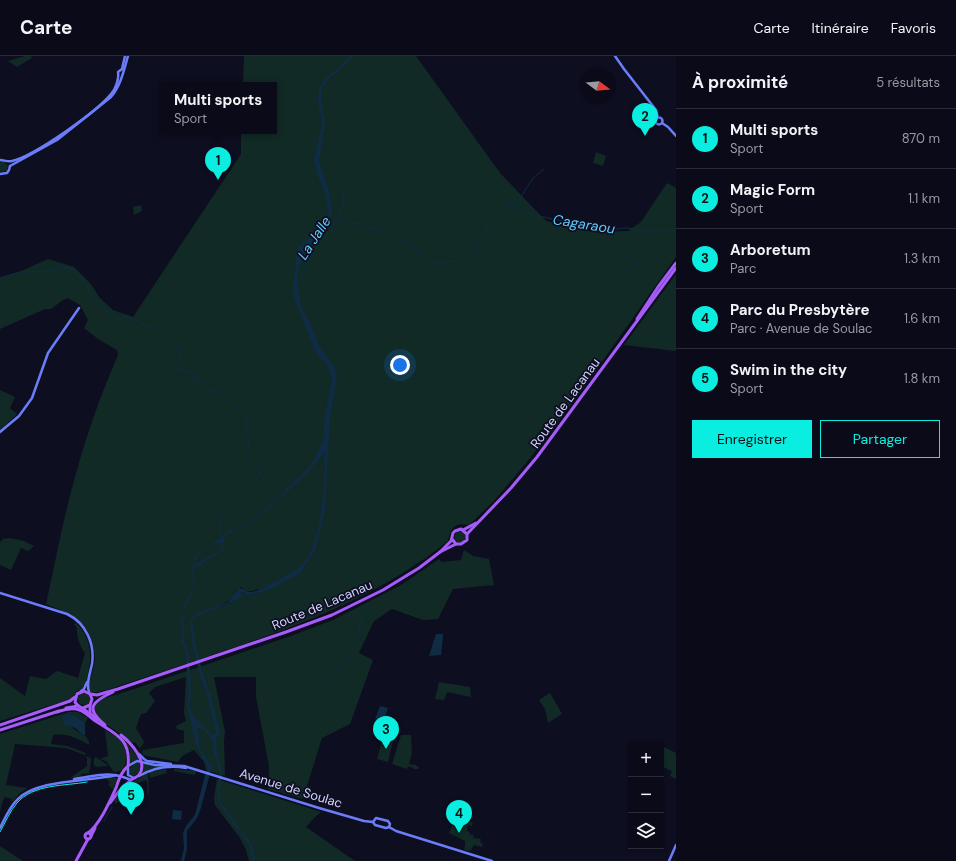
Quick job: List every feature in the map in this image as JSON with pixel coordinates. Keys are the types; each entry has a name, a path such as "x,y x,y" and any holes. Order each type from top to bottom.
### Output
{"main road":[{"path":"0,160 8,162 26,155 78,122 111,94 122,71 126,56"},
{"path":"616,56 624,70 656,110 658,117 656,123 662,123 676,136"},
{"path":"0,174 7,173 10,166 57,140 111,97 116,91 120,75 118,72 122,71"},
{"path":"658,117 662,118 662,123"},
{"path":"8,162 10,166"},
{"name":"Route de Lacanau","path":"630,331 658,287 676,263"},
{"name":"Route de Lacanau","path":"480,519 511,488 538,457 676,268"},
{"path":"0,432 16,419 28,404 35,393 48,353 79,308"},
{"path":"440,552 452,538 455,531 458,529 463,530 480,519"},
{"path":"440,552 456,544 465,542 467,534 480,519"},
{"path":"463,530 467,534"},
{"path":"452,538 456,544"},
{"name":"Route de Lacanau","path":"118,689 204,661 308,624 354,605 402,578 440,552"},
{"path":"0,593 56,610 75,618 89,636 92,659 88,680 85,687 70,701 0,725"},
{"path":"88,680 92,701"},
{"path":"81,691 97,695 118,689"},
{"path":"118,689 99,698 94,705 94,714 124,738 146,760 196,769"},
{"path":"105,724 96,720 91,714 89,710 90,705 96,698 113,692"},
{"path":"75,697 75,702 78,706"},
{"path":"83,708 90,705"},
{"path":"58,712 73,706 78,706 83,708 96,722"},
{"path":"0,730 58,712 77,709 115,733 124,741 128,754 128,774 133,779"},
{"path":"135,750 141,767 138,776"},
{"path":"76,860 86,838 85,834 88,833 97,823 108,804 118,775 128,766 137,761 159,766 175,765"},
{"path":"86,838 91,836 114,797 133,779 153,770 170,767 196,769"},
{"name":"Avenue de Soulac","path":"196,769 312,806 373,822 375,825 386,828 389,827 492,861"},
{"path":"0,828 20,796 33,789 48,785 118,775 133,779"},
{"name":"Avenue de Soulac","path":"373,822 376,818 388,822 390,824 389,827"},
{"path":"88,833 91,836"},
{"path":"669,861 676,845"}],"green space":[{"path":"25,56 31,56 32,58 17,67 8,61"},
{"path":"244,56 416,56 500,173 546,221 592,232 628,231 641,222 667,183 676,188 676,257 580,393 527,462 494,501 469,525 460,524 452,529 448,541 418,563 386,583 352,601 318,616 212,655 107,690 92,693 89,691 89,687 95,658 91,638 77,619 46,604 72,487 81,455 101,397 118,355 117,350 98,339 84,328 88,320 80,305 68,298 51,309 45,309 0,329 0,278 19,272 48,259 74,267 90,283 100,298 113,310 133,317 241,154 241,134 277,134 277,82 243,82","holes":["241,587 245,591 254,591 259,589 258,593 246,596 244,592 241,593 242,598 220,607 220,605 230,600 236,591"]},
{"path":"596,152 606,156 603,166 593,163"},
{"path":"4,161 8,166 7,170 3,172 0,171 0,162"},
{"path":"141,205 142,211 134,215 133,207"},
{"path":"676,274 676,351 624,345"},
{"path":"0,390 15,397 10,408 17,414 0,430"},
{"path":"460,531 464,533 466,537 464,541 460,543 456,541 454,537 456,533"},
{"path":"10,538 24,541 34,546 28,551 21,548 11,570 0,565 0,542 3,539"},
{"path":"464,550 473,556 489,559 494,585 453,589 438,619 423,620 392,609 374,621 359,653 373,660 350,724 322,738 303,799 268,789 269,766 256,697 256,677 214,677 225,732 225,776 206,770 204,762 194,750 182,756 178,762 143,755 143,750 184,743 184,731 177,729 176,726 186,721 184,713 186,677 155,687 149,693 155,701 146,713 141,714 136,728 144,742 140,749 135,742 133,743 106,724 95,713 96,704 101,699 291,636 333,620 401,585 439,559 442,562 461,560"},
{"path":"76,623 86,637 90,654 89,671 83,688 76,692 71,699 0,721 0,678 25,696 30,676 46,679 57,671 78,678 85,653 79,641 77,628 74,624"},
{"path":"439,682 470,687 471,697 447,692 444,700 435,699"},
{"path":"82,693 86,693 90,699 86,705 82,705 78,701 78,697"},
{"path":"550,693 562,714 548,723 545,709 539,700"},
{"path":"69,712 78,712 88,718 85,723 76,716 69,714 67,726 70,726 84,736 85,735 89,745 80,740 63,735 53,735 51,744 67,746 86,753 85,755 66,748 15,744 6,785 27,788 13,801 11,801 12,799 5,797 0,812 0,734"},
{"path":"105,730 119,739 125,748 126,762 119,771 114,772 106,761 100,759 108,756"},
{"path":"384,734 392,735 394,737 388,762 377,759"},
{"path":"401,735 411,735 412,753 409,764 414,764 419,767 418,769 408,766 407,769 392,764"},
{"path":"124,739 139,759 130,763 130,751"},
{"path":"664,747 676,753 676,779 670,776 672,771 664,768"},
{"path":"85,756 91,758 89,773 70,778 87,766 87,758"},
{"path":"96,757 108,766 97,767 94,765 94,759"},
{"path":"137,762 140,764 138,773 132,776 129,773 130,768"},
{"path":"142,763 170,766 153,768 142,773"},
{"path":"166,769 167,773 150,778 149,772"},
{"path":"174,769 196,771 195,775 174,771"},
{"path":"148,773 149,796 147,781 144,780 134,785 117,803 115,803 114,800 132,782"},
{"path":"115,776 117,780 112,789 108,784 110,783 106,779 108,777"},
{"path":"217,779 321,812 306,827 355,861 249,861 246,850 240,838 215,805 214,798"},
{"path":"457,814 473,823 472,826 468,825 467,831 470,835 474,835 473,838 481,839 480,843 483,843 482,847 474,845 470,851 464,850 465,841 449,833"},
{"path":"0,846 23,861 0,861"}],"water":[{"name":"La Jalle","path":"349,56 353,56 351,60 322,87 321,104 325,121 319,161 329,191 332,212 328,225 302,258 297,276 301,306 312,327 319,346 333,365 337,377 330,418 325,510 316,548 300,573 273,588 262,592 246,596 244,592 241,593 242,598 207,612 192,620 195,642 220,733 216,739 217,753 222,773 219,791 221,803 250,842 255,861 253,861 250,847 245,839 220,805 217,790 220,773 215,755 200,811 197,818 187,831 187,849 184,861 181,861 184,848 183,833 186,826 195,815 208,767 197,747 187,708 189,687 186,652 182,643 182,616 185,602 194,590 195,586 192,575 193,562 196,555 200,551 218,540 230,530 246,524 281,496 286,489 310,466 323,440 325,416 332,379 326,363 317,354 313,346 294,297 293,284 296,255 299,247 318,231 329,215 325,192 316,172 314,159 322,124 318,101 319,89 323,81 349,58","holes":["324,452 322,507 316,536 312,548 304,562 297,569 260,590 250,592 239,588 228,602 195,614 190,620 192,642 216,732 212,735 195,718 189,708 191,691 189,653 184,641 183,614 186,605 196,588 193,569 222,551 225,541 223,537 249,523 309,472","216,543 221,543 223,546 221,550 194,565 197,556 200,553","198,728 203,729 210,737 214,749 211,765 200,749 198,733 196,730"]},
{"path":"436,634 443,634 441,655 429,656"},
{"path":"380,706 388,708 383,722 375,719"},
{"path":"69,714 76,716 85,723 84,736 75,728 65,725 62,719 63,716"},
{"path":"173,810 182,811 181,820 172,819"}],"waterway":[{"name":"Cagaraou","path":"339,218 347,219 354,224 362,224 368,228 376,228 397,236 431,262 462,261 484,236 488,224 494,214 504,204 516,205 533,178 544,169"},
{"name":"La Jalle","path":"298,282 301,279 313,251 331,233 334,224 340,216 344,201 342,192"},
{"name":"Cagaraou","path":"518,208 534,215 605,230 626,228 660,232 676,230"},
{"path":"611,243 650,276"},
{"path":"0,278 19,272 51,271 69,267 86,282"},
{"path":"652,277 656,280"},
{"path":"87,284 93,296 109,314 113,315 116,320 123,319 124,316 133,319"},
{"path":"669,287 676,290"},
{"path":"135,320 149,327 156,328 178,348 180,359 175,367 176,369 191,372 194,377 196,376 197,381 206,385 208,389 218,391 222,397 231,402 245,414"},
{"path":"235,505 264,478 248,459 245,460 249,448 246,431 247,416"},
{"path":"219,527 219,517 234,506"},
{"path":"219,528 221,537"},
{"path":"357,641 364,606"},
{"path":"315,702 356,643"},
{"path":"116,803 132,786 147,778"},
{"path":"104,821 112,807"}],"tram line":[{"path":"0,832 14,806 32,792 50,787 87,782"}],"place":[{"name":"Magic Form","path":"645,136"},
{"name":"Multi sports","path":"218,180"},
{"name":"Arboretum","path":"386,749"},
{"name":"Swim in the city","path":"131,815"},
{"name":"Parc du Presbytère","path":"459,833"}]}
